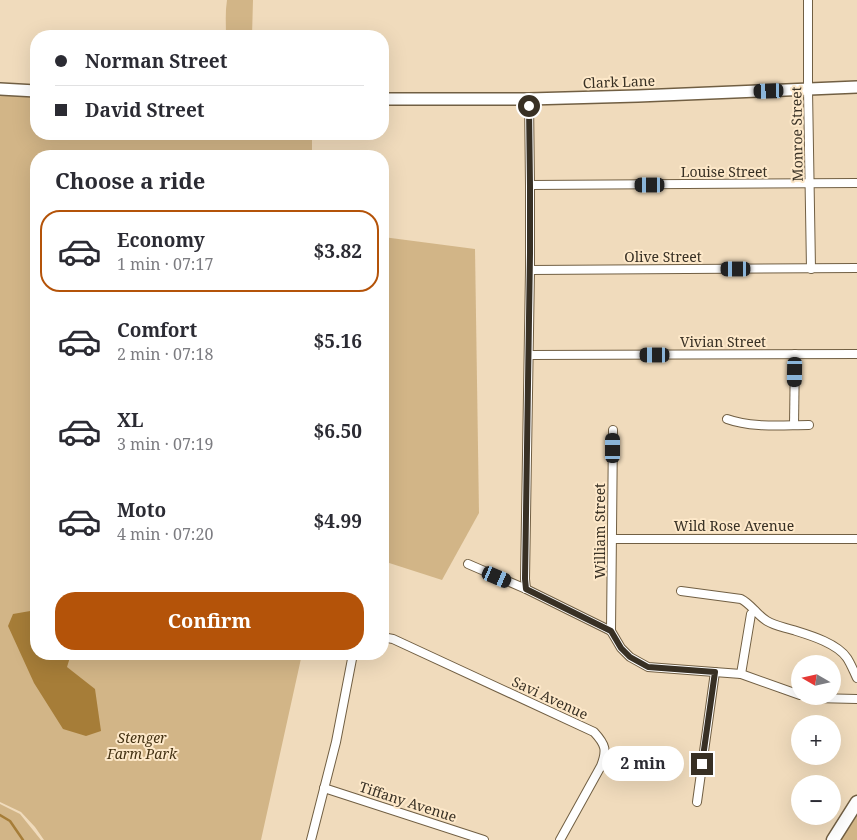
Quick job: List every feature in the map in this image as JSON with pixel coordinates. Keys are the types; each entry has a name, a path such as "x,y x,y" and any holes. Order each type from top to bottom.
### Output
{"main road":[{"name":"Clark Lane","path":"389,99 529,99 857,87"},
{"path":"0,90 30,91"},
{"path":"833,840 857,802"}],"street":[{"name":"Monroe Street","path":"808,0 811,268"},
{"path":"526,589 530,270 529,99"},
{"name":"Louise Street","path":"530,186 857,183"},
{"name":"Olive Street","path":"530,270 857,268"},
{"path":"794,425 795,354"},
{"name":"Vivian Street","path":"529,355 857,354"},
{"path":"727,419 743,424 809,425"},
{"name":"William Street","path":"611,631 613,430"},
{"name":"Wild Rose Avenue","path":"612,539 857,539"},
{"path":"468,564 526,589 611,631 621,648 630,657 648,667 741,674 791,692"},
{"path":"681,591 741,598 767,621 808,634 840,650 857,678"},
{"path":"741,674 751,614 755,611"},
{"name":"Savi Avenue","path":"389,638 594,732 600,739 605,747 605,757 560,840"},
{"path":"311,840 336,742 353,660"},
{"path":"697,802 715,672"},
{"path":"841,699 857,699"},
{"name":"Tiffany Avenue","path":"324,788 484,840"}],"green space":[{"path":"227,0 253,0 252,30 226,30"},
{"name":"Stenger Farm Park","path":"0,95 30,97 30,140 312,140 312,150 30,150 30,660 301,660 261,840 44,840 21,812 0,802"},
{"path":"389,238 475,249 479,513 442,580 389,563"},
{"path":"0,804 20,814 41,840 0,840"},
{"path":"857,809 857,840 837,840"}],"shaded area":[{"path":"30,611 30,660 69,660 67,667 95,689 101,731 86,736 63,729 34,683 8,626 13,614"}],"waterway":[{"path":"0,815 10,821 23,840"}],"route":[{"path":"529,106 526,589 611,631 621,648 638,663 648,667 715,672 702,764"}]}
